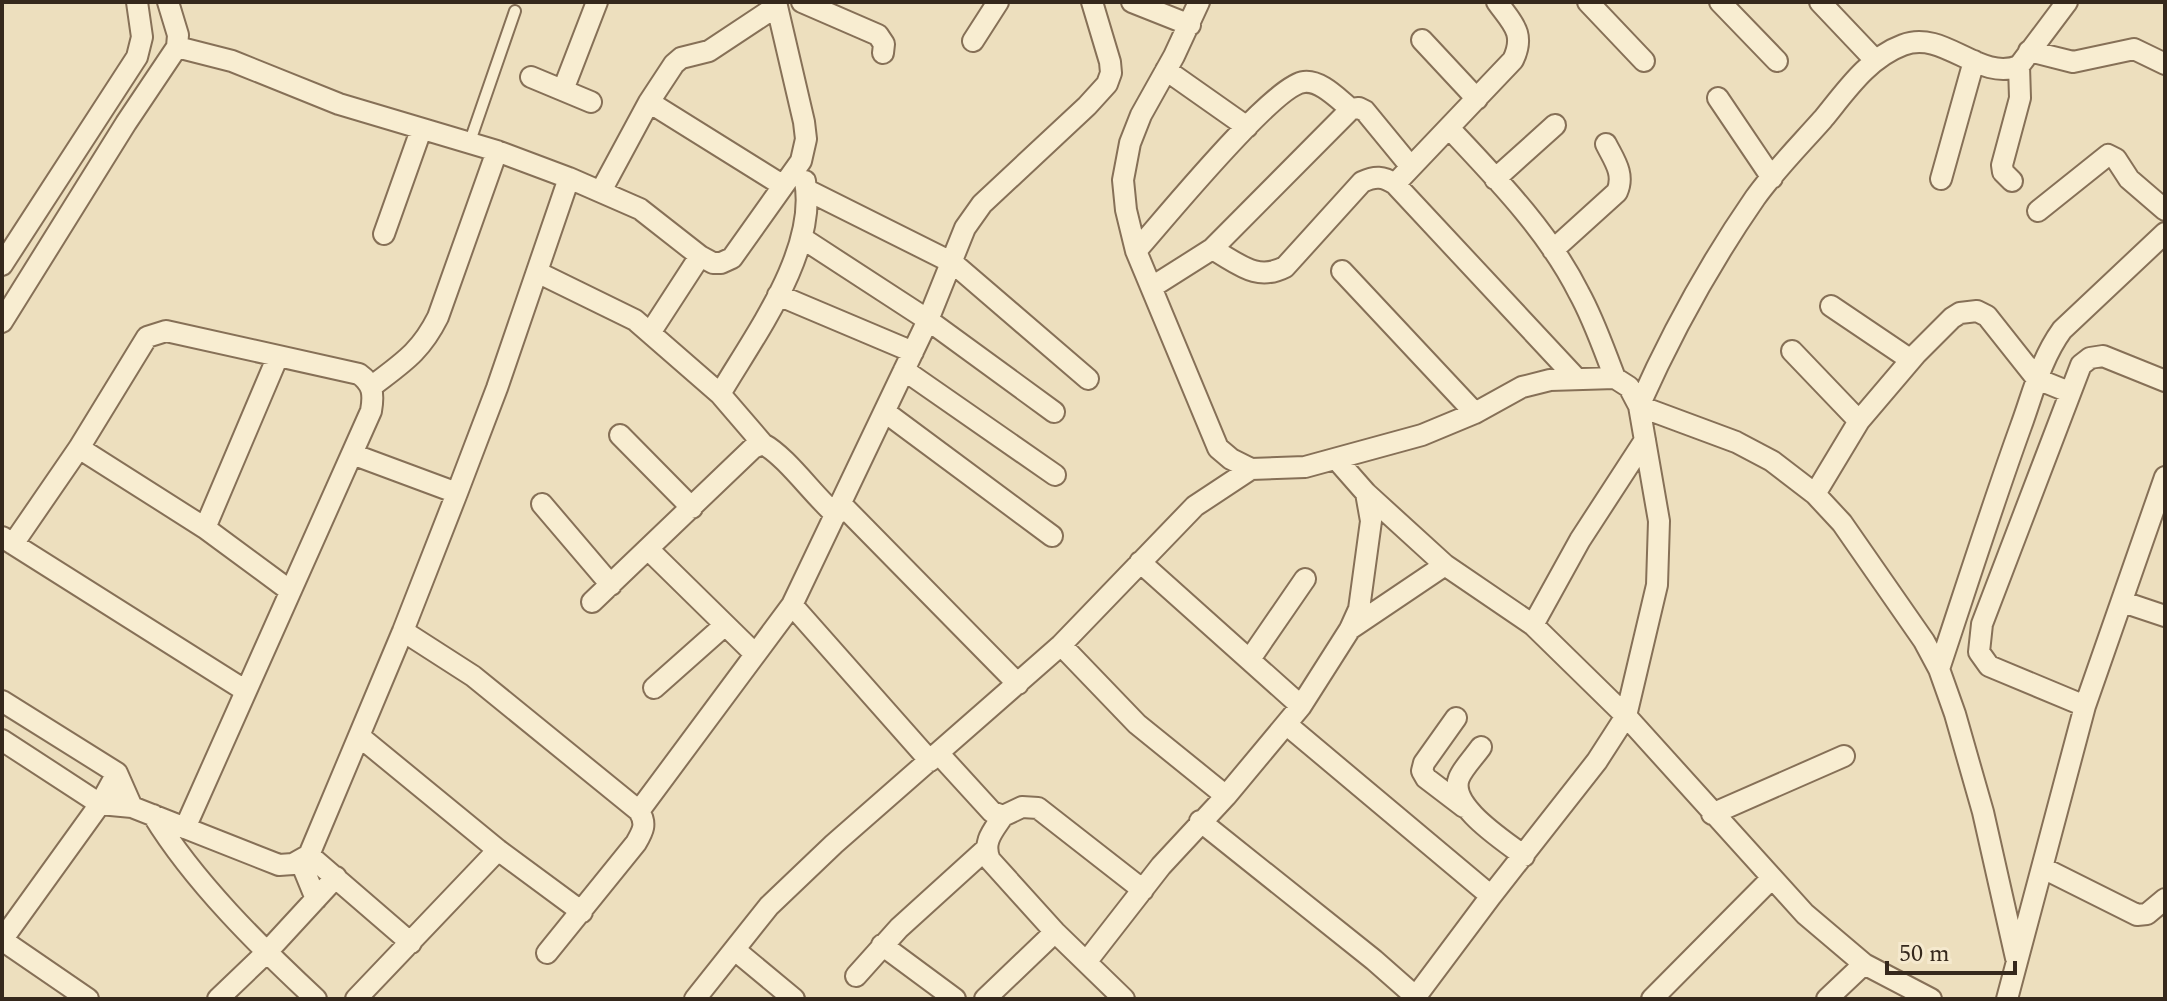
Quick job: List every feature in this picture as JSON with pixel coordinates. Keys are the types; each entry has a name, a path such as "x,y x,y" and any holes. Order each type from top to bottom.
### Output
{"street":[{"path":"2,322 11,269 137,57 142,37 137,2"},
{"path":"11,269 126,123 177,47 178,35 168,2"},
{"path":"563,90 597,2"},
{"path":"802,2 878,35 884,44 883,53"},
{"path":"973,41 998,2"},
{"path":"639,811 792,605 928,320 965,228 982,204 1107,84 1111,73 1110,62 1092,2"},
{"path":"1132,2 1190,25"},
{"path":"1199,2 1190,25 1141,115 1130,143 1123,180 1126,210 1136,251 1218,448 1251,469 1305,467 1422,435 1475,413 1522,387 1575,377 1615,378 1629,387 1639,406 1659,521 1657,585 1626,716 1597,761 1415,998 1374,960 1200,821"},
{"path":"1395,184 1513,60 1520,47 1518,33 1497,2"},
{"path":"1588,2 1644,61"},
{"path":"1720,2 1777,61"},
{"path":"1820,2 1875,60"},
{"path":"1639,406 1673,332 1757,196 1875,60 1903,44 1915,42 1944,47 2001,70 2024,59 2067,2"},
{"path":"601,191 649,102 674,64 681,58 709,51 777,4 806,139 801,161 807,190 802,238 793,266 778,295 720,394"},
{"path":"1422,40 1477,99"},
{"path":"177,47 232,61 339,104 497,151 569,178 640,209 713,263 732,258 801,161"},
{"path":"2024,59 2073,62 2134,49 2165,64"},
{"path":"2012,181 2003,172 2002,165 2020,98 2024,59"},
{"path":"1941,179 1974,61"},
{"path":"1166,70 1247,127"},
{"path":"531,77 591,102"},
{"path":"1136,251 1247,127 1286,89 1307,81 1319,84 1351,109"},
{"path":"112,95 126,123"},
{"path":"1718,98 1772,178"},
{"path":"649,102 782,185"},
{"path":"1152,287 1212,249 1351,109 1365,111 1411,167"},
{"path":"1495,179 1555,125"},
{"path":"1449,128 1553,250 1579,292 1615,378"},
{"path":"384,234 421,130"},
{"path":"1553,250 1617,192 1620,173 1606,144"},
{"path":"371,387 412,356 427,338 438,317 497,151"},
{"path":"2038,211 2108,155 2116,159 2129,179 2165,210"},
{"path":"1212,249 1255,272 1273,273 1285,267 1362,182 1384,177 1395,184 1575,377"},
{"path":"316,899 305,858 403,631 457,493 569,178"},
{"path":"807,190 953,263 1088,379"},
{"path":"2085,706 1989,666 1979,652 1982,624 2052,385 2052,344 2062,330 2165,233"},
{"path":"802,238 928,320 1054,412"},
{"path":"650,333 700,256"},
{"path":"1342,271 1475,413"},
{"path":"537,272 614,308 650,333 720,394 763,444 773,449 816,497 838,510 1018,684"},
{"path":"778,295 908,361 1055,475"},
{"path":"1831,306 1911,360"},
{"path":"1815,494 1859,421 1911,360 1960,313 1977,311 1987,316 2052,385"},
{"path":"185,828 371,411 374,395 369,381 359,374 166,331 147,337 79,448 7,541 246,691"},
{"path":"1792,351 1859,421"},
{"path":"205,528 278,356"},
{"path":"1939,669 2052,385 2096,356 2165,381"},
{"path":"1639,406 1736,442 1772,461 1815,494 1842,523 1924,641 1939,669 1955,714 1983,812 2016,958"},
{"path":"885,412 1052,536"},
{"path":"620,435 692,508"},
{"path":"1533,625 1580,540 1645,440"},
{"path":"592,602 753,448 763,444"},
{"path":"79,448 205,528 289,590"},
{"path":"352,454 457,493"},
{"path":"1337,460 1366,493 1445,565 1533,625 1626,716 1805,914 1864,964 1931,999"},
{"path":"695,999 769,906 834,844 1061,645 1195,506 1251,469"},
{"path":"2007,999 2085,706 2165,477"},
{"path":"1087,961 1200,821 1226,796 1301,706 1350,629 1359,609 1371,521 1366,493"},
{"path":"542,504 611,585"},
{"path":"649,550 755,654"},
{"path":"1140,562 1301,706"},
{"path":"1350,629 1445,565"},
{"path":"1250,659 1305,579"},
{"path":"2123,602 2165,616"},
{"path":"792,605 935,757 992,812 1003,816"},
{"path":"654,688 725,625"},
{"path":"403,631 473,676 639,811 644,820 644,830 547,953"},
{"path":"1061,645 1137,724 1226,796"},
{"path":"2,701 117,773 132,807"},
{"path":"1456,718 1424,763 1422,771 1426,778 1524,856"},
{"path":"1286,724 1491,896"},
{"path":"359,736 498,850 582,912"},
{"path":"2,740 100,804 132,807 279,865 293,864 305,858"},
{"path":"1464,807 1458,793 1458,780 1481,747"},
{"path":"1712,814 1844,756"},
{"path":"88,999 2,940 100,804 117,773"},
{"path":"856,976 882,945 985,850 988,839 1003,816 1022,807 1030,805 1038,808 1143,890"},
{"path":"153,815 171,843 266,953 316,999"},
{"path":"356,999 498,850"},
{"path":"985,850 990,860 1055,932 1124,999"},
{"path":"305,858 336,877 411,943"},
{"path":"2043,868 2137,915 2147,914 2165,899"},
{"path":"218,999 266,953 336,877"},
{"path":"1652,999 1771,879"},
{"path":"985,999 1055,932"},
{"path":"882,945 955,999"},
{"path":"735,950 794,999"},
{"path":"1827,999 1864,964"}],"lane":[{"path":"469,144 515,11"}]}
